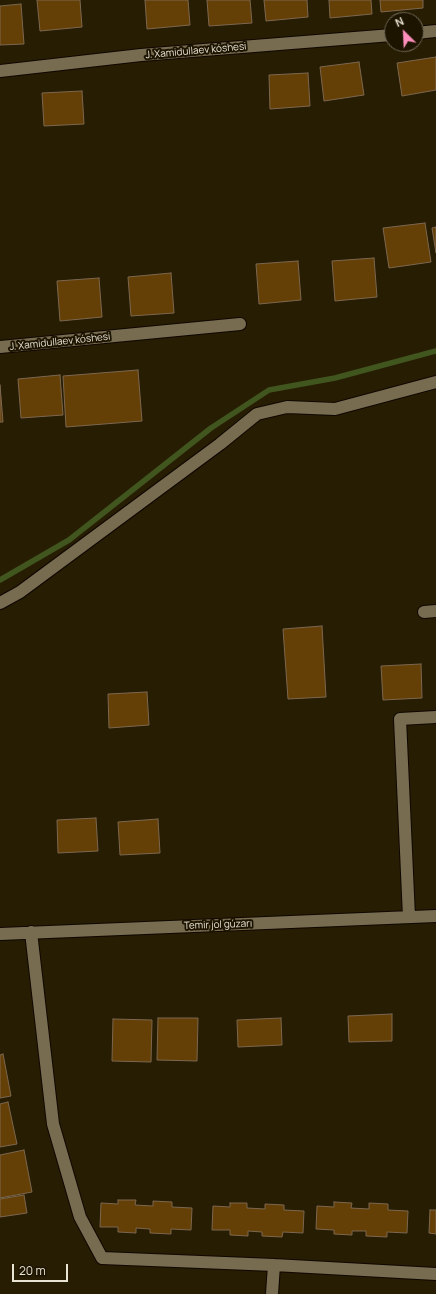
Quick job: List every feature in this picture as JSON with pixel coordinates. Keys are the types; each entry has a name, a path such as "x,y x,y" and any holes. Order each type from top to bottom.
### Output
{"street":[{"path":"424,32 436,31"},
{"name":"J. Xamidullaev kóshesi","path":"0,71 141,55 384,36"},
{"name":"J. Xamidullaev kóshesi","path":"0,348 240,324"},
{"path":"0,603 26,587 220,444 257,414 286,407 335,409 436,382"},
{"path":"410,917 400,719 436,717"},
{"name":"Temir jol gúzarı","path":"0,934 436,916"},
{"path":"32,932 53,1124 80,1217 102,1258 274,1265 436,1274"},
{"path":"272,1294 274,1265"}],"building":[{"path":"37,0 80,0 82,27 40,31"},
{"path":"145,0 188,0 190,25 147,29"},
{"path":"207,0 250,0 252,23 209,26"},
{"path":"264,0 307,0 308,17 266,21"},
{"path":"329,0 371,0 372,14 330,18"},
{"path":"380,0 423,0 423,8 381,12"},
{"path":"21,4 24,44 0,45 0,6"},
{"path":"436,57 436,90 402,96 397,63"},
{"path":"359,62 364,95 324,101 320,67"},
{"path":"308,73 310,106 270,109 269,75"},
{"path":"82,91 84,124 44,126 42,93"},
{"path":"425,223 431,262 389,268 383,228"},
{"path":"436,227 436,253 432,228"},
{"path":"374,258 377,297 335,301 332,261"},
{"path":"298,261 301,300 259,304 256,264"},
{"path":"171,273 174,313 131,316 128,277"},
{"path":"99,278 102,317 60,321 57,281"},
{"path":"138,370 142,421 66,427 63,376"},
{"path":"60,375 63,415 21,418 18,379"},
{"path":"0,385 3,422 0,422"},
{"path":"322,626 326,697 288,699 283,629"},
{"path":"421,664 422,698 383,700 381,666"},
{"path":"147,692 149,725 109,728 108,694"},
{"path":"96,818 98,851 58,853 57,820"},
{"path":"158,819 160,853 120,855 118,822"},
{"path":"392,1014 392,1041 349,1042 348,1016"},
{"path":"158,1018 198,1018 197,1061 157,1060"},
{"path":"281,1018 282,1045 238,1047 237,1020"},
{"path":"113,1019 152,1020 151,1062 112,1061"},
{"path":"3,1054 11,1096 0,1098 0,1055"},
{"path":"8,1102 17,1144 0,1147 0,1104"},
{"path":"24,1150 32,1192 0,1198 0,1155"},
{"path":"24,1195 27,1213 0,1217 0,1199"},
{"path":"118,1200 136,1200 135,1205 153,1206 153,1201 172,1202 172,1207 192,1208 191,1230 171,1229 171,1234 150,1233 150,1229 136,1228 136,1233 118,1232 118,1227 100,1227 101,1203 118,1204"},
{"path":"334,1202 352,1203 351,1208 369,1209 369,1203 388,1204 388,1210 408,1211 407,1233 387,1232 387,1237 366,1236 366,1231 352,1231 352,1235 334,1234 334,1230 316,1229 317,1206 334,1207"},
{"path":"230,1203 247,1203 247,1208 265,1209 265,1204 284,1205 284,1210 304,1211 303,1233 283,1232 282,1237 262,1236 262,1232 248,1231 248,1236 230,1235 230,1230 212,1230 213,1206 230,1207"},
{"path":"430,1210 436,1210 436,1234 429,1233"}],"waterway":[{"path":"0,580 69,540 211,428 269,390 335,378 436,351"}]}
